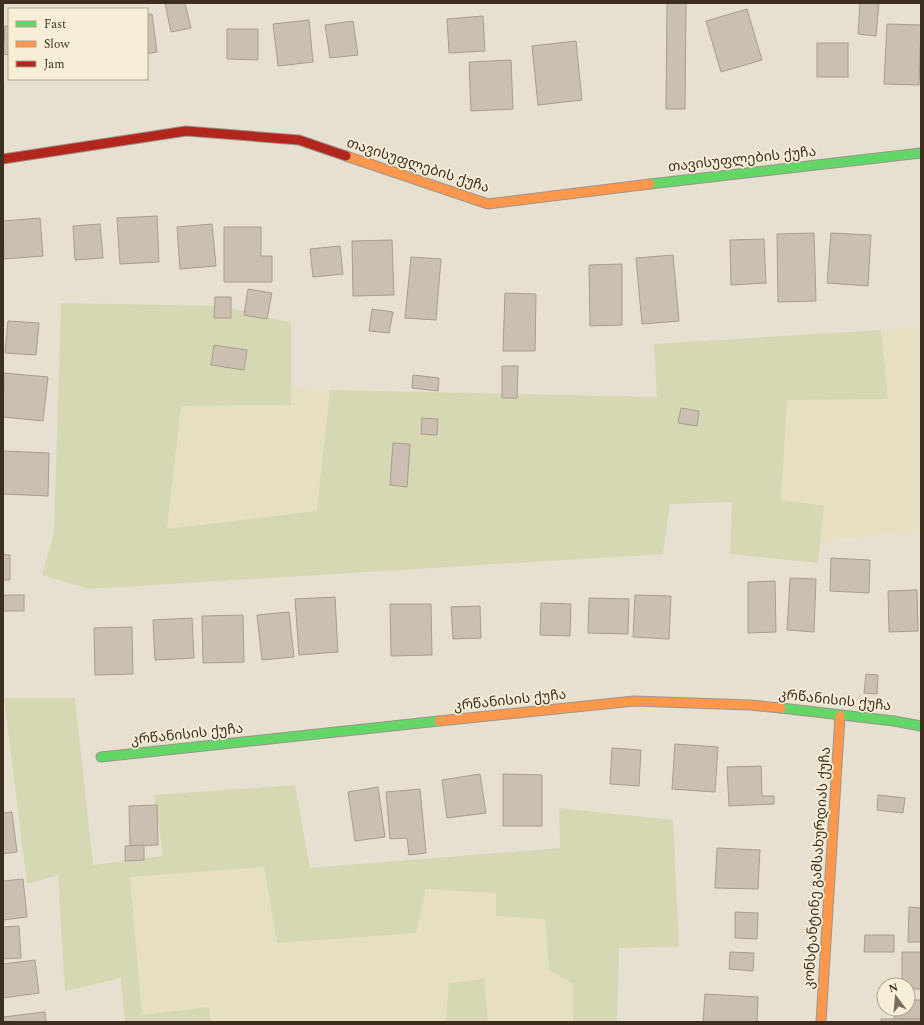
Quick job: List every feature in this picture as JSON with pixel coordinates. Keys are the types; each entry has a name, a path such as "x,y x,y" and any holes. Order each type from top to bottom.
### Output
{"street":[{"name":"თავისუფლების ქუჩა","path":"3,159 186,131 299,140 488,204 638,185 921,154"},
{"name":"კრწანისის ქუჩა","path":"101,757 634,701 750,705 894,721 921,726"},
{"name":"კონსტანტინე გამსახურდიას ქუჩა","path":"821,1022 840,716"}],"shaded area":[{"path":"921,327 921,531 821,541 824,506 781,501 787,400 888,399 881,330"},
{"path":"291,385 330,390 317,511 167,529 181,406 290,405"},
{"path":"264,867 276,943 426,889 497,893 496,916 545,918 549,970 573,983 573,1022 488,1022 483,979 449,983 446,1022 211,1022 209,1007 142,1016 130,877"}],"green space":[{"path":"61,303 223,306 291,323 291,405 181,406 167,529 317,511 330,390 657,397 654,344 881,330 888,399 787,400 781,500 824,506 818,563 730,554 732,502 670,504 663,554 89,589 42,575 54,533"},
{"path":"4,698 75,698 93,865 163,856 154,795 295,785 310,868 560,848 559,808 673,820 679,947 619,948 617,1022 573,1022 573,984 549,970 545,919 496,916 496,893 426,889 416,933 277,943 264,867 130,877 142,1015 209,1007 211,1022 125,1022 121,978 65,991 58,875 27,884"},
{"path":"484,979 488,1022 446,1022 449,983"}],"building":[{"path":"165,3 185,3 191,28 171,32"},
{"path":"667,3 686,3 685,109 666,109"},
{"path":"860,3 879,3 876,36 858,34"},
{"path":"747,9 762,60 721,72 706,21"},
{"path":"152,14 157,52 148,54 148,15"},
{"path":"483,16 485,51 449,53 447,19"},
{"path":"309,20 313,62 278,66 273,24"},
{"path":"353,21 358,55 330,58 325,25"},
{"path":"887,24 921,25 919,85 884,84"},
{"path":"5,26 8,26 8,55 3,54"},
{"path":"227,29 258,29 258,60 227,59"},
{"path":"576,41 582,100 538,105 532,46"},
{"path":"817,43 848,43 848,77 817,77"},
{"path":"511,60 513,109 471,111 469,62"},
{"path":"157,216 159,262 120,264 117,218"},
{"path":"40,218 43,256 4,259 3,221"},
{"path":"100,224 103,258 75,260 73,226"},
{"path":"212,224 216,266 180,269 177,227"},
{"path":"224,227 261,227 261,256 272,256 272,282 224,282"},
{"path":"814,233 816,301 778,302 777,234"},
{"path":"831,233 871,235 868,286 827,283"},
{"path":"764,239 766,283 731,285 730,240"},
{"path":"392,240 394,295 353,296 352,241"},
{"path":"340,246 343,274 313,277 310,249"},
{"path":"673,255 679,321 642,324 636,258"},
{"path":"411,257 441,259 436,320 405,318"},
{"path":"622,264 622,325 590,326 589,265"},
{"path":"248,289 272,293 267,319 244,315"},
{"path":"505,293 536,294 535,351 503,351"},
{"path":"215,297 231,297 231,318 214,318"},
{"path":"372,309 393,312 389,333 369,331"},
{"path":"8,321 39,323 36,355 5,353"},
{"path":"214,345 247,350 244,370 211,365"},
{"path":"502,366 518,366 517,398 502,398"},
{"path":"4,373 48,377 43,421 3,417"},
{"path":"413,375 439,378 438,391 412,388"},
{"path":"681,408 699,411 697,426 678,423"},
{"path":"422,418 438,419 437,435 421,434"},
{"path":"393,443 410,444 407,487 390,485"},
{"path":"3,451 49,453 48,496 3,494"},
{"path":"3,554 10,555 10,580 3,580"},
{"path":"831,558 870,560 869,593 830,591"},
{"path":"790,578 816,579 814,632 787,630"},
{"path":"775,581 776,632 748,633 748,582"},
{"path":"917,590 918,631 889,632 888,591"},
{"path":"3,595 24,595 24,611 3,611"},
{"path":"635,595 671,596 669,639 633,637"},
{"path":"335,597 338,652 299,655 295,599"},
{"path":"589,598 629,599 628,634 588,633"},
{"path":"541,603 571,604 570,636 540,635"},
{"path":"390,604 431,604 432,655 391,656"},
{"path":"480,606 481,638 453,639 451,607"},
{"path":"289,612 294,657 262,660 257,615"},
{"path":"243,615 244,662 203,663 202,616"},
{"path":"192,618 194,658 155,660 153,620"},
{"path":"132,627 133,674 95,675 94,628"},
{"path":"866,674 878,675 877,694 864,693"},
{"path":"675,744 718,747 715,792 672,789"},
{"path":"612,748 641,750 639,786 610,784"},
{"path":"761,766 762,796 774,796 774,804 729,806 727,767"},
{"path":"480,774 486,813 447,818 442,780"},
{"path":"503,774 542,775 542,826 503,826"},
{"path":"378,787 385,837 355,841 348,792"},
{"path":"420,789 426,853 409,855 407,838 390,839 386,792"},
{"path":"878,795 905,798 903,813 877,810"},
{"path":"157,805 158,845 130,846 129,806"},
{"path":"12,812 17,852 3,854 3,813"},
{"path":"144,845 144,860 125,861 125,846"},
{"path":"717,848 760,850 758,889 715,888"},
{"path":"23,879 27,917 3,920 3,881"},
{"path":"909,907 921,908 921,942 908,942"},
{"path":"735,912 758,913 757,939 735,938"},
{"path":"19,926 21,958 3,959 3,927"},
{"path":"865,935 894,935 894,952 864,952"},
{"path":"730,952 754,953 753,971 729,969"},
{"path":"902,952 921,952 921,989 916,989 916,977 902,977"},
{"path":"35,960 39,993 3,998 3,964"},
{"path":"705,994 758,997 757,1022 703,1022"},
{"path":"916,1000 921,1000 921,1019 894,1019 894,1017 916,1017"},
{"path":"45,1012 46,1022 3,1022 3,1017"},
{"path":"881,1019 921,1019 921,1022 881,1022"}],"traffic: fast":[{"path":"650,184 921,153"},
{"path":"781,708 894,721 921,726"},
{"path":"101,757 439,721"}],"traffic: slow":[{"path":"346,156 488,204 650,184"},
{"path":"439,721 634,701 750,705 781,708"},
{"path":"821,1022 840,716"}],"traffic: jam":[{"path":"3,159 186,131 299,140 346,156"}]}
